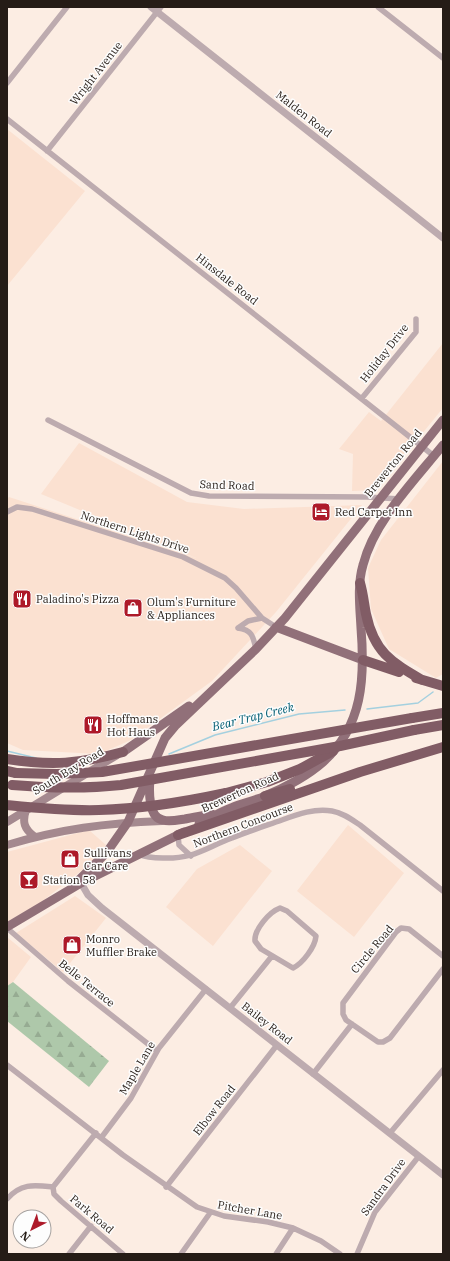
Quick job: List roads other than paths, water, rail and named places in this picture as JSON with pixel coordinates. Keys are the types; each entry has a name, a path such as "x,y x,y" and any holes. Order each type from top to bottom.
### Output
{"highway":[{"path":"360,583 371,632 383,654 394,664 422,680"},
{"path":"363,660 443,686"},
{"path":"12,772 57,774 102,772 443,713"},
{"path":"9,784 55,788 94,788 121,785 340,746 443,725"},
{"path":"178,835 360,772 443,747"},
{"path":"7,805 63,810 100,810 186,802 267,782 300,769 333,751"},
{"path":"7,759 35,764 55,764 92,761 123,752"},
{"path":"265,796 360,772"}],"main road":[{"name":"Brewerton Road","path":"83,879 107,852 128,822 165,738 175,726 256,649 276,627 443,420"},
{"name":"Brewerton Road","path":"7,928 83,879 139,854 231,808 265,796 304,775 322,762 333,751 352,722 358,704 363,680 360,583 363,564 369,546 380,525 443,445"},
{"path":"276,627 363,660"},
{"name":"South Bay Road","path":"7,822 123,752 220,684"},
{"path":"150,772 149,799 157,817 162,820"},
{"path":"7,845 34,837 90,825 208,815 231,808"},
{"path":"26,810 24,824 26,830 34,837"}],"street":[{"path":"7,83 67,7"},
{"path":"378,7 443,58"},
{"name":"Wright Avenue","path":"48,151 156,9"},
{"name":"Malden Road","path":"156,9 443,238"},
{"name":"Hinsdale Road","path":"7,119 434,456"},
{"name":"Holiday Drive","path":"362,398 416,332 416,319"},
{"name":"Sand Road","path":"48,420 191,493 209,496 400,499"},
{"name":"Northern Lights Drive","path":"7,512 17,508 32,509 183,557 225,578 236,588 262,618 276,627"},
{"path":"256,649 252,633 247,629 238,628 248,621 262,618"},
{"name":"Northern Concourse","path":"139,854 145,857 157,858 178,858 191,856 232,838 288,818 316,811 333,811 360,824 443,891"},
{"name":"Northern Concourse","path":"178,835 179,845 191,856"},
{"name":"Bailey Road","path":"83,879 88,895 102,908 443,1175"},
{"path":"280,908 287,911 313,931 316,936 315,941 307,954 297,966 293,968 272,956 256,944 255,937 265,920 274,910 280,908"},
{"name":"Belle Terrace","path":"7,928 68,981 157,1051"},
{"name":"Circle Road","path":"443,956 409,929 402,928 396,932 343,1003 343,1014 352,1024 378,1042 383,1042 390,1038 443,969"},
{"path":"230,1008 272,956"},
{"name":"Maple Lane","path":"101,1138 131,1098 157,1051 206,989"},
{"path":"313,1074 352,1024"},
{"name":"Elbow Road","path":"166,1187 278,1045"},
{"path":"7,1065 101,1138"},
{"path":"390,1133 443,1070"},
{"path":"7,1199 19,1188 27,1185 53,1187 96,1133"},
{"name":"Pitcher Lane","path":"101,1138 166,1187 185,1200 210,1213 268,1222 293,1228 321,1241 340,1254"},
{"name":"Sandra Drive","path":"357,1254 375,1212 418,1156"},
{"name":"Park Road","path":"53,1187 54,1194 123,1254"},
{"path":"181,1254 210,1213"},
{"path":"69,1254 91,1226"},
{"path":"276,1254 293,1228"}],"waterway":[{"name":"Bear Trap Creek","path":"367,709 418,703 433,692"},
{"name":"Bear Trap Creek","path":"169,754 215,735 299,714 345,710"},
{"name":"Bear Trap Creek","path":"7,751 36,758"}],"place":[{"name":"Red Carpet Inn","path":"321,512"},
{"name":"Paladino's Pizza","path":"22,599"},
{"name":"Olum's Furniture & Appliances","path":"133,608"},
{"name":"Hoffmans Hot Haus","path":"93,725"},
{"name":"Sullivans Car Care","path":"70,859"},
{"name":"Station 58","path":"29,880"},
{"name":"Monro Muffler Brake","path":"72,945"}]}
